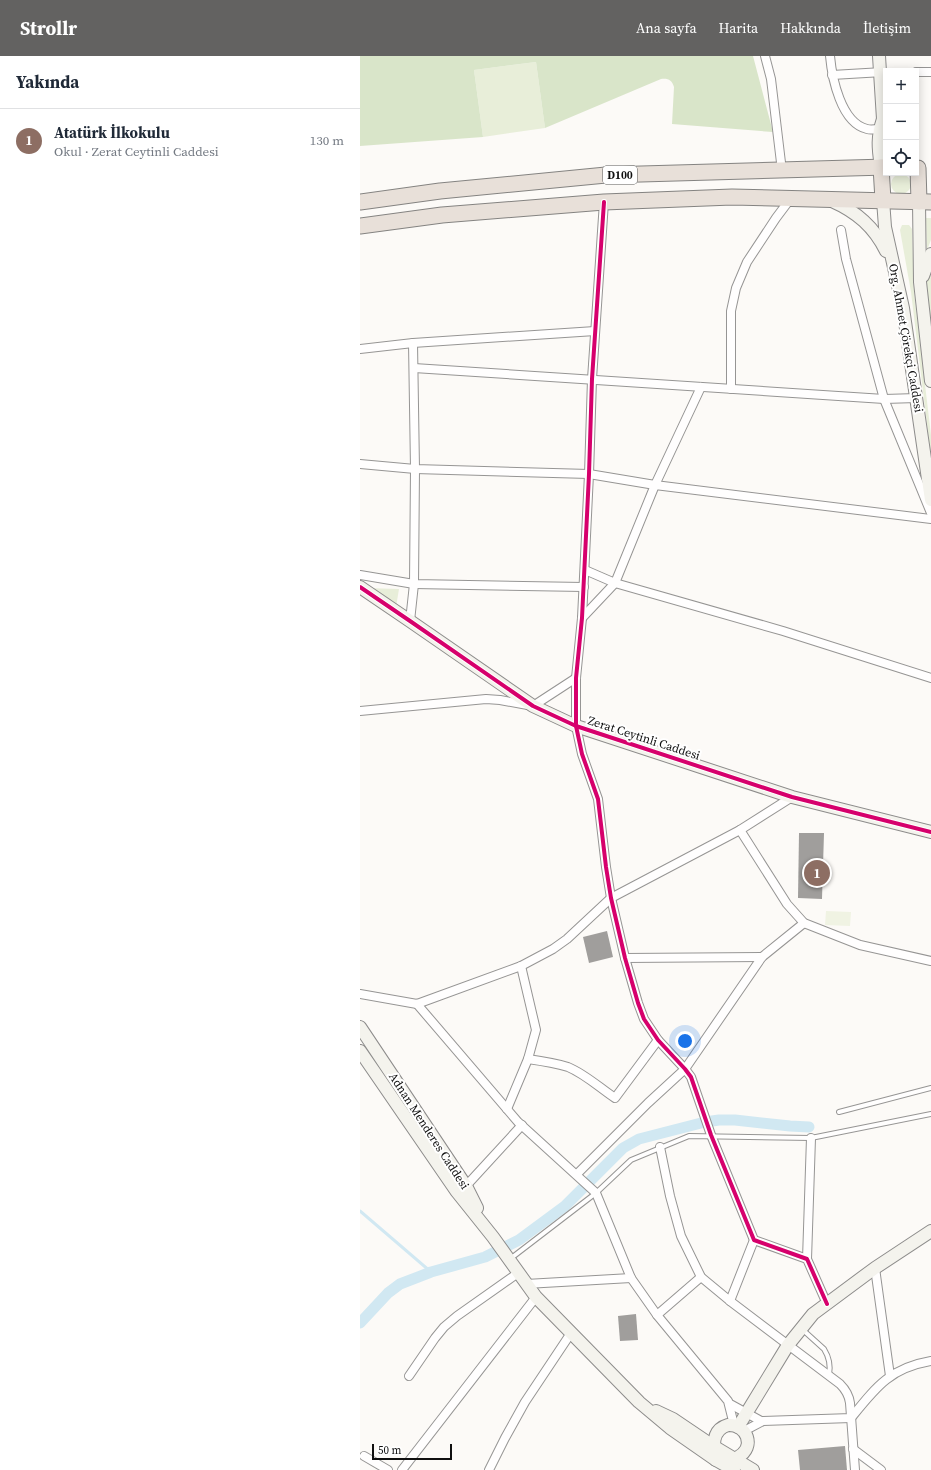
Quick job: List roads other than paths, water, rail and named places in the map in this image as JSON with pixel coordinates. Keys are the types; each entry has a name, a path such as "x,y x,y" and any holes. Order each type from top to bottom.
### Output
{"highway":[{"name":"D100","path":"360,202 440,191 606,175 883,167"},
{"path":"920,167 925,202"},
{"path":"883,200 884,176"},
{"name":"D100","path":"360,226 442,215 604,202 732,197 925,202"}],"main road":[{"path":"879,56 883,72"},
{"path":"883,124 878,142 883,163"},
{"path":"829,199 852,211 873,230 885,249 897,278"},
{"name":"Org. Ahmet Çörekçi Caddesi","path":"883,200 885,227 897,278 917,398 931,500"},
{"name":"Org. Ahmet Çörekçi Caddesi","path":"925,202 920,282 931,381"},
{"name":"Org. Ahmet Çörekçi Caddesi","path":"920,282 931,254"},
{"name":"Zerat Ceytinli Caddesi","path":"360,587 533,706 576,726 792,797 931,832"},
{"name":"Adnan Menderes Caddesi","path":"360,1027 466,1186 493,1238"},
{"name":"Adnan Menderes Caddesi","path":"360,1051 457,1192 536,1297 639,1402 713,1465 734,1465 751,1469"},
{"path":"739,1428 746,1413 788,1345 813,1314 875,1268 931,1231"},
{"name":"Adnan Menderes Caddesi","path":"639,1402 672,1419 703,1439 714,1441 734,1465"},
{"path":"713,1465 714,1441 722,1427 739,1428 748,1438 745,1458 751,1469"},
{"path":"734,1465 745,1451"}],"street":[{"path":"766,56 771,78 782,171"},
{"path":"830,56 832,75 843,107 853,121 866,129 883,124"},
{"path":"832,75 883,72"},
{"path":"919,72 931,72"},
{"path":"731,389 731,311 736,288 747,262 791,198"},
{"path":"604,202 592,379 585,570 576,678 576,726 582,754 598,799 611,898 625,958 644,1019 658,1040 685,1069 693,1082 710,1131 754,1240 730,1301"},
{"path":"841,230 846,259 884,399 931,513"},
{"path":"360,349 413,343 595,331"},
{"path":"410,621 414,584 415,469 413,343"},
{"path":"414,368 884,399 917,398"},
{"path":"582,618 615,582 655,485 701,387"},
{"path":"360,464 415,469 589,474 655,485 931,519"},
{"path":"585,570 615,582 783,631 931,678"},
{"path":"360,575 414,584 584,587"},
{"path":"360,711 486,699 533,706 576,678"},
{"path":"360,994 417,1004 521,966 553,949 567,939 611,898 740,830 792,797"},
{"path":"740,830 787,904 804,923 860,945 931,961"},
{"path":"577,1174 685,1069 762,957 804,923"},
{"path":"625,958 762,957"},
{"path":"507,1109 528,1060 536,1030 521,966"},
{"path":"417,1004 522,1125 596,1193 631,1278 657,1315 730,1404 739,1428 761,1421 851,1418 872,1392 890,1376 910,1365 931,1360"},
{"path":"528,1060 554,1063 568,1067 578,1072 615,1098 658,1040"},
{"path":"466,1186 522,1125"},
{"path":"811,1138 807,1259 827,1304"},
{"path":"660,1147 670,1196 681,1236 701,1277 730,1301 840,1384 849,1396 854,1470"},
{"path":"754,1240 807,1259"},
{"path":"875,1268 890,1376"},
{"path":"409,1376 444,1327 457,1316 518,1273"},
{"path":"657,1315 701,1277"},
{"path":"526,1284 631,1278"},
{"path":"402,1470 536,1297"},
{"path":"489,1470 505,1438 526,1402 571,1333"},
{"path":"730,1404 761,1421"},
{"path":"853,1449 881,1470"},
{"path":"364,1456 388,1470"}],"lane":[{"path":"839,1112 931,1088"},
{"path":"509,1260 596,1193 630,1160 689,1136 710,1131 811,1138 931,1114"},
{"path":"801,1329 824,1349 829,1362 828,1375"}],"waterway":[{"path":"360,1323 388,1293 400,1284 431,1272 485,1257 519,1240 565,1206 623,1148 639,1139 705,1122 719,1120 735,1120 809,1127"},
{"path":"360,1211 431,1272"}],"place":[{"name":"Atatürk İlkokulu","path":"817,873"}]}
